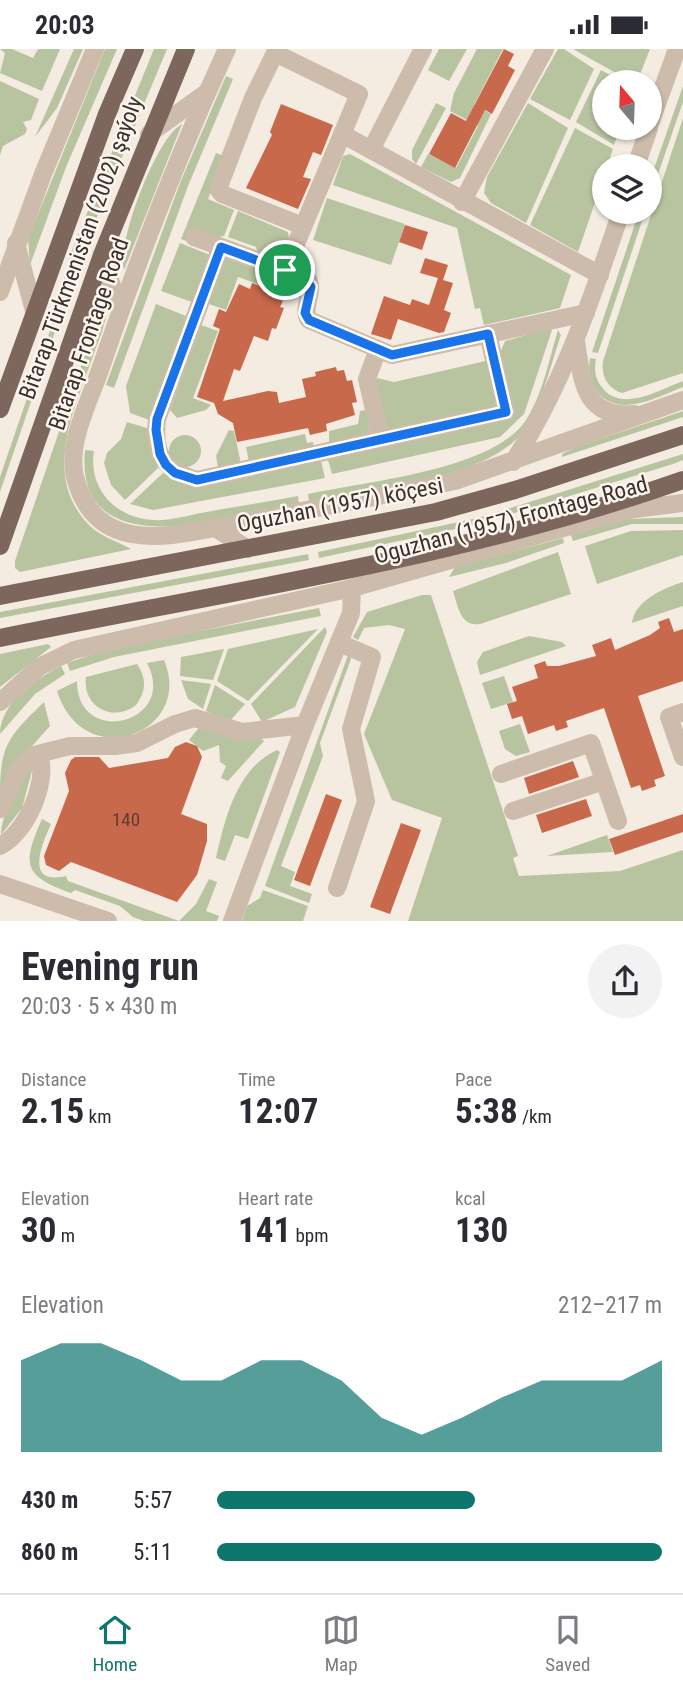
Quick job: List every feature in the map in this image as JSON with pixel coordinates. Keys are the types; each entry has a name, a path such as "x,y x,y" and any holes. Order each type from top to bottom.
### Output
{"main road":[{"name":"Bitarap Türkmenistan (2002) şaýoly","path":"0,409 107,114 135,49"},
{"name":"Bitarap Türkmenistan (2002) şaýoly","path":"0,546 102,255 149,134 186,49"},
{"name":"Oguzhan (1957) köçesi","path":"0,596 470,503 683,435"},
{"path":"0,638 482,541 683,480"}],"street":[{"path":"0,292 16,243 94,49"},
{"name":"Bitarap Frontage Road","path":"215,529 160,538 128,535 100,519 79,488 74,465 77,439 121,310 206,92 227,49"},
{"path":"370,150 424,49"},
{"path":"462,202 545,49"},
{"path":"662,91 677,49"},
{"path":"285,270 359,94 276,51 253,98 218,189 222,194 303,226"},
{"name":"Bitarap Frontage Road","path":"149,134 206,92"},
{"path":"342,134 462,202 600,275"},
{"path":"513,462 537,424 586,313 617,224"},
{"path":"194,237 309,281 311,287 305,313 309,320 392,355 586,313"},
{"path":"16,243 34,311"},
{"path":"221,247 157,419 157,441 166,465 175,473 197,480 506,412 488,334"},
{"path":"102,255 121,310"},
{"path":"575,338 582,380 593,402 612,414 651,412"},
{"path":"378,349 367,379 381,440"},
{"path":"215,529 454,481 683,400"},
{"name":"Oguzhan (1957) Frontage Road","path":"352,588 627,510 683,502"},
{"path":"594,508 627,510"},
{"path":"215,529 248,549"},
{"path":"205,623 259,587"},
{"path":"0,702 39,667 74,650 205,623 352,588 351,613 305,725 232,921"},
{"path":"337,888 366,801 351,729 372,657 339,643"},
{"path":"683,712 669,717 683,755"},
{"path":"0,809 19,769 34,755 70,746 137,743 195,718 242,732 305,725"},
{"path":"501,774 591,743 618,821"},
{"path":"0,846 20,827 30,809 40,774 39,755"},
{"path":"513,811 604,781"},
{"path":"0,884 107,921"}],"green space":[{"path":"0,49 12,49 33,58 38,49 60,49 42,91 0,73 5,53"},
{"path":"74,49 83,49 57,108 35,137"},
{"path":"105,49 117,49 66,167 30,265 28,239"},
{"path":"154,49 167,49 82,253 0,492 0,477 48,337 72,250"},
{"path":"439,49 467,49 449,81 428,70"},
{"path":"477,49 503,49 474,105 491,114 460,178 451,182 421,167 428,154 456,168 478,126 450,111 454,93"},
{"path":"558,49 564,49 594,69 570,120 530,99"},
{"path":"573,49 650,49 642,70 611,70"},
{"path":"226,76 233,79 188,186 114,388 106,385 180,183"},
{"path":"0,81 39,99 31,120 23,122 27,129 25,134 3,146 0,155"},
{"path":"683,86 683,102 662,163 662,154 659,154"},
{"path":"592,89 592,132 576,122"},
{"path":"436,103 446,108 416,164 412,159 412,150"},
{"path":"528,103 568,128 526,223 491,203 484,193 487,177"},
{"path":"683,118 683,373 622,393 606,381 603,361 648,224 662,224 662,182"},
{"path":"182,124 124,270 126,237 141,191 161,148"},
{"path":"575,128 592,137 592,140 613,149 611,154 592,154 592,211 578,252 530,225"},
{"path":"216,153 224,156 208,199 234,210 224,236 189,242 181,239"},
{"path":"350,154 571,275 560,308 484,325 480,308 475,309 457,228 333,185 343,156"},
{"path":"327,198 405,224 391,265 313,240"},
{"path":"238,211 288,232 289,238 281,258 257,251 256,247 228,237"},
{"path":"635,224 641,224 598,353 592,352"},
{"path":"180,243 210,255 192,302 161,291"},
{"path":"226,258 293,282 298,291 296,298 238,277 226,310 209,304"},
{"path":"105,296 104,325 72,418 64,463 67,485 74,505 89,525 104,536 131,549 20,572 15,568 15,561"},
{"path":"156,304 186,316 152,421 130,413 126,386"},
{"path":"201,325 218,331 193,398 211,405 206,410 177,418 170,410"},
{"path":"550,328 552,330 524,414 500,437 332,474 328,460 513,417 499,356 505,341"},
{"path":"558,330 561,335 536,408 524,430 508,447 484,460 426,480 309,502 308,494 426,471 458,462 486,451 510,437 526,420 537,399"},
{"path":"590,358 596,359 597,380 601,386 618,398 629,399 652,394 683,381 683,387 638,403 615,404 596,390 590,374"},
{"path":"490,360 500,407 388,429 386,426 375,381 377,378 394,382"},
{"path":"366,410 370,433 329,445 329,431 358,424 360,411"},
{"path":"683,411 683,417 562,457 562,454 576,447"},
{"path":"127,422 150,429 158,468 125,500 111,485 104,463 107,453 121,439"},
{"path":"229,430 234,431 241,464 218,467 216,456"},
{"path":"305,434 307,443 313,442 314,448 249,462 246,447"},
{"path":"185,435 196,440 201,451 196,462 185,467 174,462 169,451 174,440"},
{"path":"85,450 94,451 95,477 107,499 127,514 139,518 171,519 298,496 299,504 200,524 164,526 131,523 105,511 88,487"},
{"path":"683,454 683,460 673,464 479,524 319,558 318,552 478,518"},
{"path":"321,461 325,478 153,510 130,504 163,473 200,487"},
{"path":"683,517 683,524 632,524 573,541 571,535 627,519"},
{"path":"683,530 683,555 597,584 585,546 631,531"},
{"path":"563,538 564,543 506,563 449,577 455,567"},
{"path":"558,552 571,594 480,624 464,619 453,591"},
{"path":"308,554 309,560 0,618 0,612"},
{"path":"683,582 683,606 632,623 638,608 644,602"},
{"path":"422,595 431,595 518,856 513,858 519,876 620,871 683,850 683,921 408,921 442,818 392,800 364,734 405,629 389,625 364,628 358,640 353,637 367,612"},
{"path":"319,608 321,616 114,657 70,671 67,663 112,648"},
{"path":"325,627 327,632 295,707 262,722 251,704"},
{"path":"318,629 248,701 217,681 228,649"},
{"path":"529,636 562,642 566,646 480,675 477,662 483,652"},
{"path":"48,644 51,647 0,687 0,654"},
{"path":"224,649 213,680 180,676 181,657"},
{"path":"348,655 351,659 320,743 323,756 281,866 295,872 290,886 312,894 309,903 265,886"},
{"path":"164,660 169,685 164,707 151,724 132,734 111,738 89,732 71,717 57,691 77,681 81,702 92,715 108,721 124,720 139,713 150,701 153,684 147,663"},
{"path":"137,664 144,685 136,705 127,710 109,712 94,704 86,688 86,677"},
{"path":"61,666 65,674 35,694 0,734 2,723 12,703 30,685"},
{"path":"504,676 513,702 491,709 482,683"},
{"path":"181,680 211,684 203,709 188,699"},
{"path":"215,685 245,704 229,722 206,711"},
{"path":"44,702 50,726 23,756 0,795 2,764 8,743"},
{"path":"520,724 530,752 516,756 505,749 499,731"},
{"path":"201,725 264,741 228,781 221,778 226,766 220,762 219,745 203,751 189,740"},
{"path":"277,750 280,752 248,839 235,835 225,861 216,858 228,812 242,782 263,758"},
{"path":"33,767 22,808 1,835 11,798 22,778"},
{"path":"42,819 51,824 39,861 44,875 66,876 68,881 179,921 144,921 133,917 120,906 75,890 71,893 43,881 31,867 30,858 31,847"},
{"path":"607,835 613,852 547,856"},
{"path":"209,879 217,882 206,911 219,916 217,921 179,921 196,904"},
{"path":"263,890 308,906 303,921 242,921 247,906 260,898"}],"building":[{"path":"504,49 514,54 508,66 515,70 492,114 485,110 455,168 429,154 451,113 466,121"},
{"path":"281,104 333,125 321,155 313,152 303,177 311,179 298,209 246,188 272,135 270,132"},
{"path":"405,225 428,232 422,250 399,242"},
{"path":"425,258 448,265 443,280 453,283 444,310 451,313 444,332 439,333 398,319 391,340 371,334 384,296 410,305 412,299 429,305 438,278 420,273"},
{"path":"252,283 274,291 272,297 283,301 280,307 284,308 268,341 254,336 240,371 234,369 223,401 268,391 277,392 279,403 306,397 302,379 316,376 315,372 336,367 337,371 344,370 347,381 352,380 357,402 352,403 355,415 326,424 327,431 310,435 308,428 237,442 233,423 218,414 214,403 197,397 220,329 213,326 219,309 226,312 239,284 250,289"},
{"path":"669,618 674,632 683,629 683,681 638,696 665,776 654,780 656,786 642,791 640,785 631,788 604,708 566,721 568,727 556,731 554,725 528,734 522,716 512,719 507,704 517,701 512,687 538,678 534,665 545,661 547,666 559,666 596,656 592,645 611,638 615,650 650,635 660,628 658,622"},
{"path":"186,742 197,746 202,757 181,814 207,824 207,841 197,875 177,902 71,862 59,871 46,865 44,856 69,791 65,773 71,760 75,757 99,757 109,768 168,758 175,747"},
{"path":"573,761 579,777 529,794 524,778"},
{"path":"326,794 342,800 310,886 294,880"},
{"path":"586,799 592,816 542,833 536,815"},
{"path":"683,814 683,832 615,855 609,839"},
{"path":"401,823 421,830 390,914 370,907"}],"route":[{"path":"221,247 285,270 309,281 311,287 305,313 306,318 313,324 392,355 488,334 506,412 197,480 170,470 160,454 157,419 221,247"}]}
